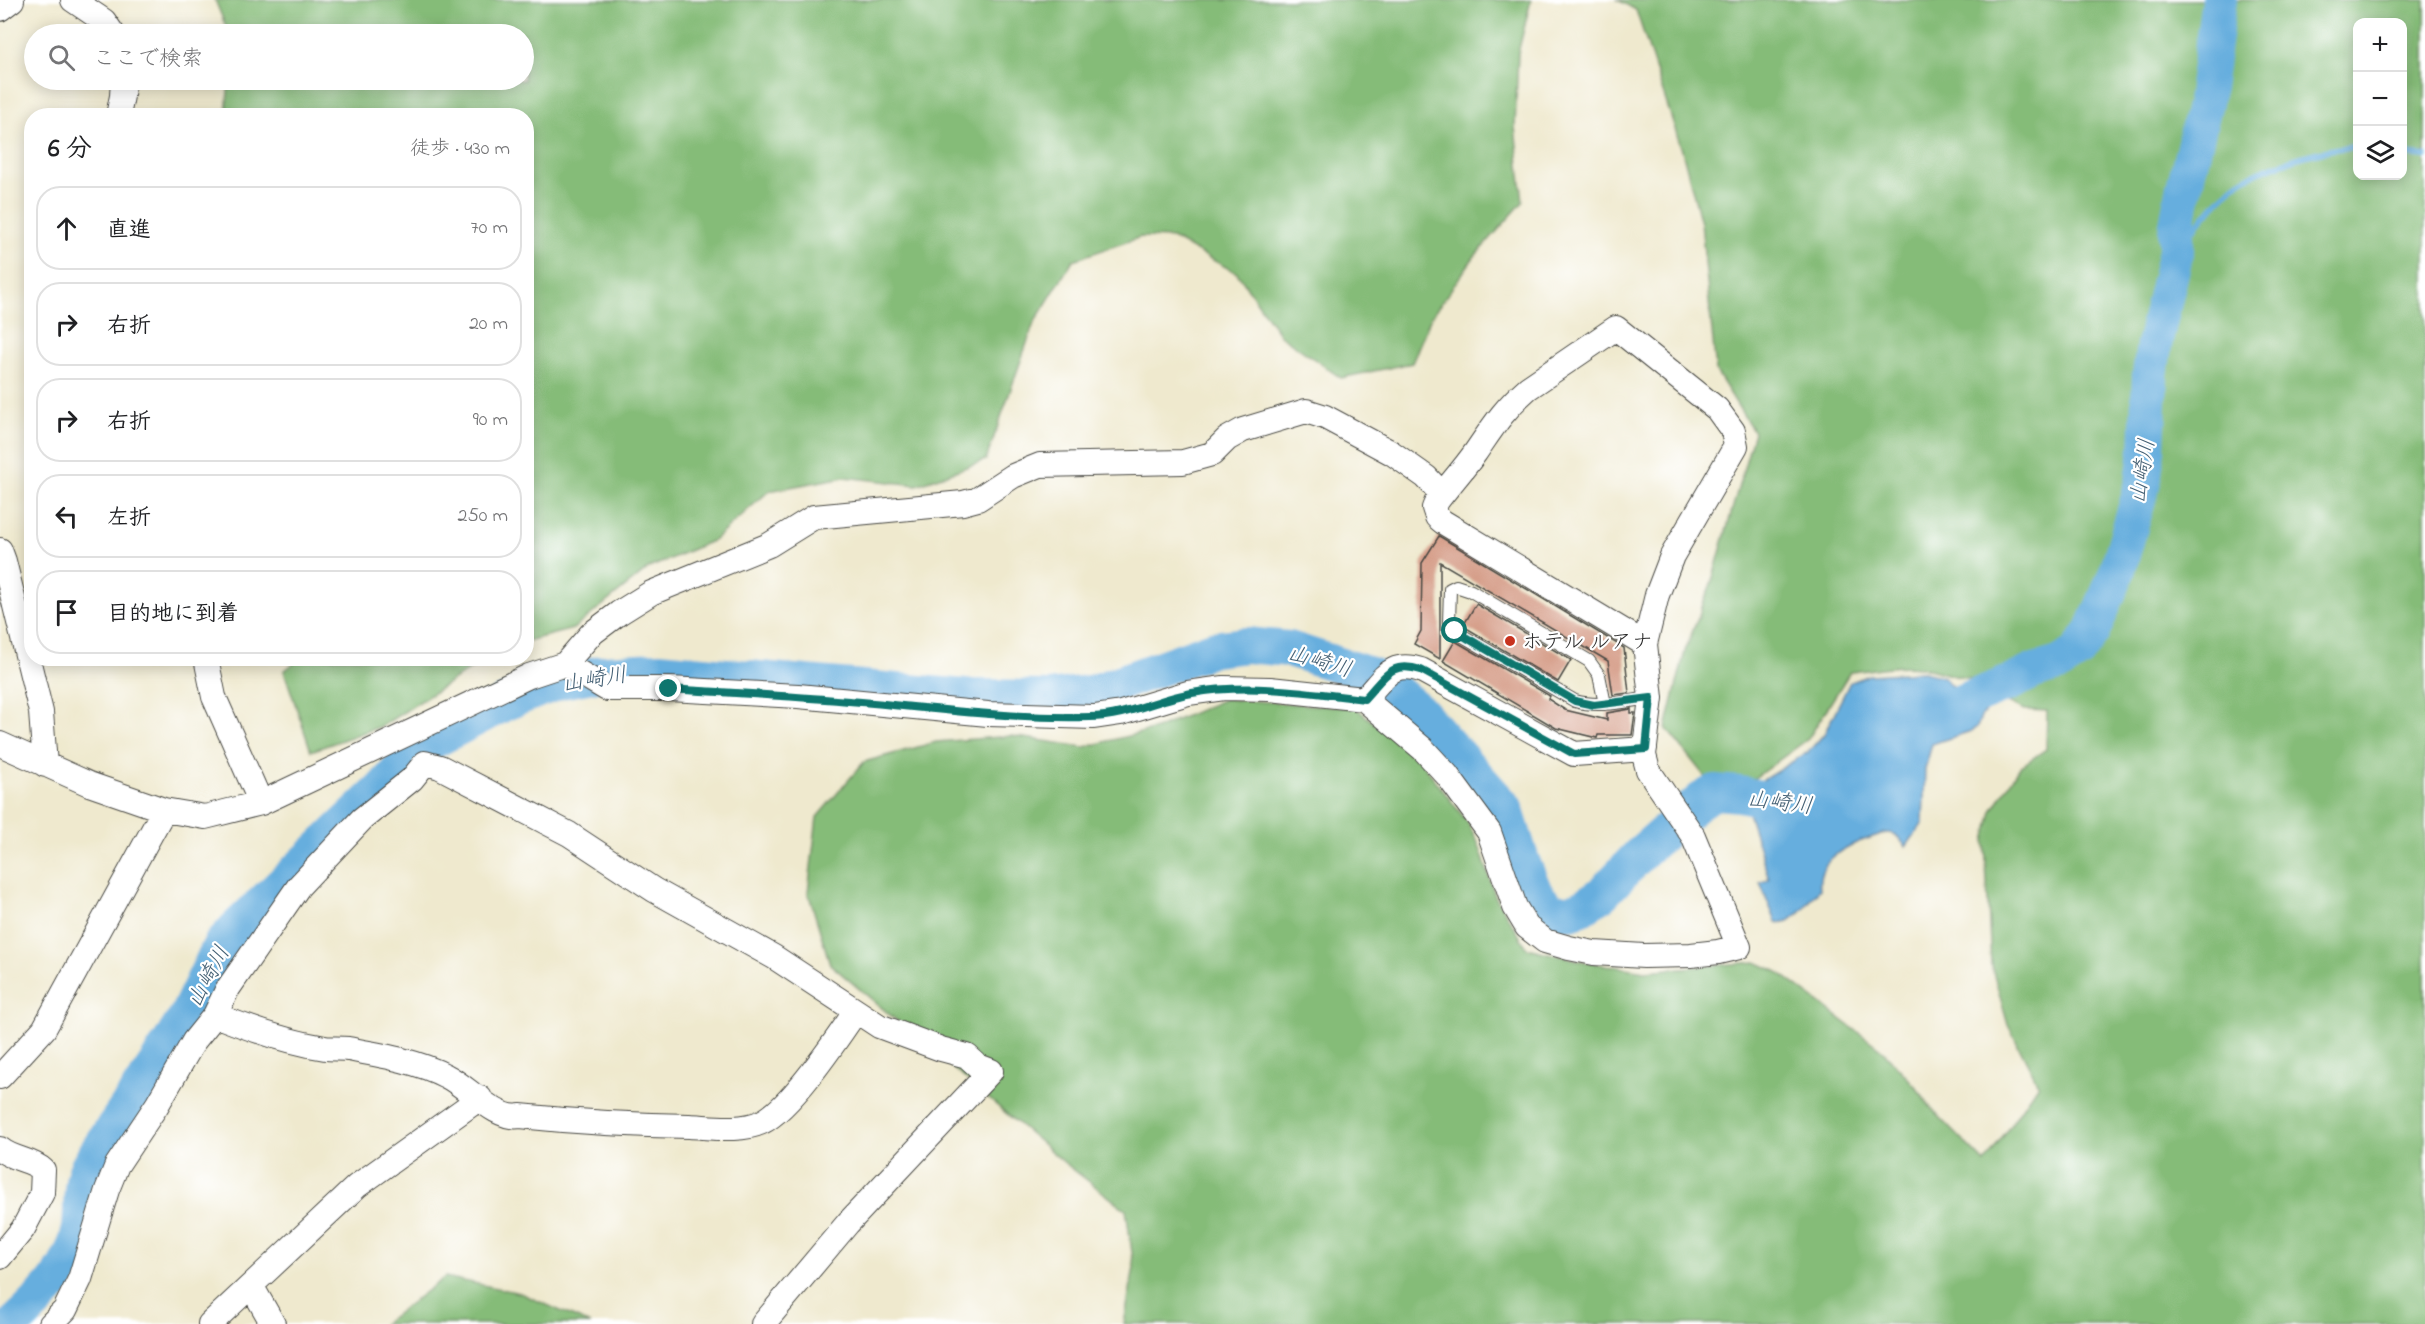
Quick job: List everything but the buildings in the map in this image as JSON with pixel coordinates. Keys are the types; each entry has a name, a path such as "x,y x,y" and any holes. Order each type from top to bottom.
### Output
{"street":[{"path":"0,9 12,0"},
{"path":"73,0 106,24"},
{"path":"120,108 122,90"},
{"path":"1376,687 1423,749 1447,775 1489,832 1515,907 1527,927 1545,941 1594,953 1644,956 1700,954 1739,946 1693,836 1645,763 1651,698 1645,644 1657,595 1667,566 1733,455 1736,438 1730,425 1717,409 1617,328 1517,398 1490,428 1474,455 1442,494 1434,508 1434,513 1443,522 1645,644"},
{"path":"0,744 89,784 164,810 205,817 261,803 529,676 568,666 591,634 619,612 651,593 769,544 814,517 963,503 978,499 1013,476 1040,465 1183,462 1199,459 1212,454 1227,439 1243,430 1306,411 1325,417 1392,453 1426,477 1442,494"},
{"path":"0,550 24,643"},
{"path":"568,666 607,689 669,689 798,696 988,714 1094,717 1121,714 1188,693 1224,688 1376,687 1396,667 1407,665 1421,670 1574,754 1646,749"},
{"path":"30,666 41,712 45,765"},
{"path":"208,666 214,697 261,803"},
{"path":"51,1324 65,1310 80,1279 117,1165 157,1105 194,1041 215,1015 227,990 299,886 362,819 412,779 425,763 440,767 569,834 654,890 774,957 879,1026 941,1050 967,1056 978,1066 991,1071 848,1223 763,1324"},
{"path":"0,1077 44,1029 164,810"},
{"path":"215,1015 252,1030 325,1048 346,1049 420,1066 446,1076 493,1109 512,1118 520,1116 600,1124 739,1128 762,1122 787,1102 856,1011"},
{"path":"210,1324 357,1186 480,1098"},
{"path":"0,1149 6,1155 34,1164 43,1170 42,1193 23,1229 0,1257"},
{"path":"252,1287 273,1324"}],"lane":[{"path":"1605,704 1599,675 1589,661 1471,591 1456,586 1450,589 1449,622 1451,629 1575,701 1594,705 1605,704 1651,698"}],"green space":[{"path":"215,0 1531,0 1518,53 1515,127 1523,202 1474,257 1431,317 1412,363 1341,378 1280,335 1237,273 1172,238 1141,237 1073,260 1034,323 986,460 917,485 844,477 769,491 714,540 649,568 573,629 534,639 534,108 227,108 228,90 534,90 534,24 225,24"},
{"path":"1618,0 2425,0 2425,1324 1124,1324 1134,1267 1126,1210 1066,1164 830,964 808,892 817,817 864,762 936,742 1011,736 1084,747 1156,729 1225,699 1356,708 1422,763 1468,823 1479,845 1495,896 1527,948 1586,962 1645,971 1756,962 1778,972 1882,1050 1916,1087 1931,1108 1985,1163 2038,1084 2008,1025 1991,965 1985,841 1992,811 2020,767 2046,749 2047,711 2025,710 2008,702 2006,677 1998,674 1979,679 1968,679 1911,666 1850,672 1808,739 1742,787 1710,783 1666,728 1685,651 1712,581 1754,432 1716,371 1701,223 1682,150 1636,10"},
{"path":"290,666 475,666 382,726 311,751 284,671"},
{"path":"445,1277 520,1293 590,1324 383,1324"}],"water":[{"path":"1923,672 1944,677 1951,686 1958,690 1965,690 1987,679 2005,678 2005,689 1982,715 1977,727 1932,744 1925,769 1923,823 1906,847 1897,836 1888,833 1861,841 1843,850 1828,862 1820,879 1820,889 1806,906 1788,921 1776,922 1760,883 1769,879 1744,800 1745,791 1808,752 1824,734 1850,682 1869,675"}],"waterway":[{"name":"山崎川","path":"1961,702 2034,671 2059,664 2077,653 2092,632 2117,572 2143,483 2154,345 2176,251 2176,232 2182,196 2205,102 2219,0"},
{"path":"2176,251 2219,200 2245,179 2294,159 2331,150 2353,148"},
{"path":"2407,154 2425,156"},
{"name":"山崎川","path":"14,1324 46,1293 64,1269 71,1256 80,1227 83,1183 88,1166 186,1017 220,946 382,789 418,749 505,703 561,681 602,673 659,670 966,697 1049,698 1095,692 1213,649 1247,645 1289,649 1373,676 1418,710 1505,808 1536,895 1548,908 1557,912 1570,912 1581,908 1602,894 1644,850 1701,800 1715,792 1740,794 1791,804"}],"place":[{"name":"ホテル ルアナ","path":"1510,641"}],"route":[{"path":"669,689 798,696 988,714 1094,717 1121,714 1188,693 1224,688 1270,689 1364,699 1396,667 1407,665 1421,670 1574,754 1646,749 1651,698 1594,705 1575,701 1455,631"}]}
